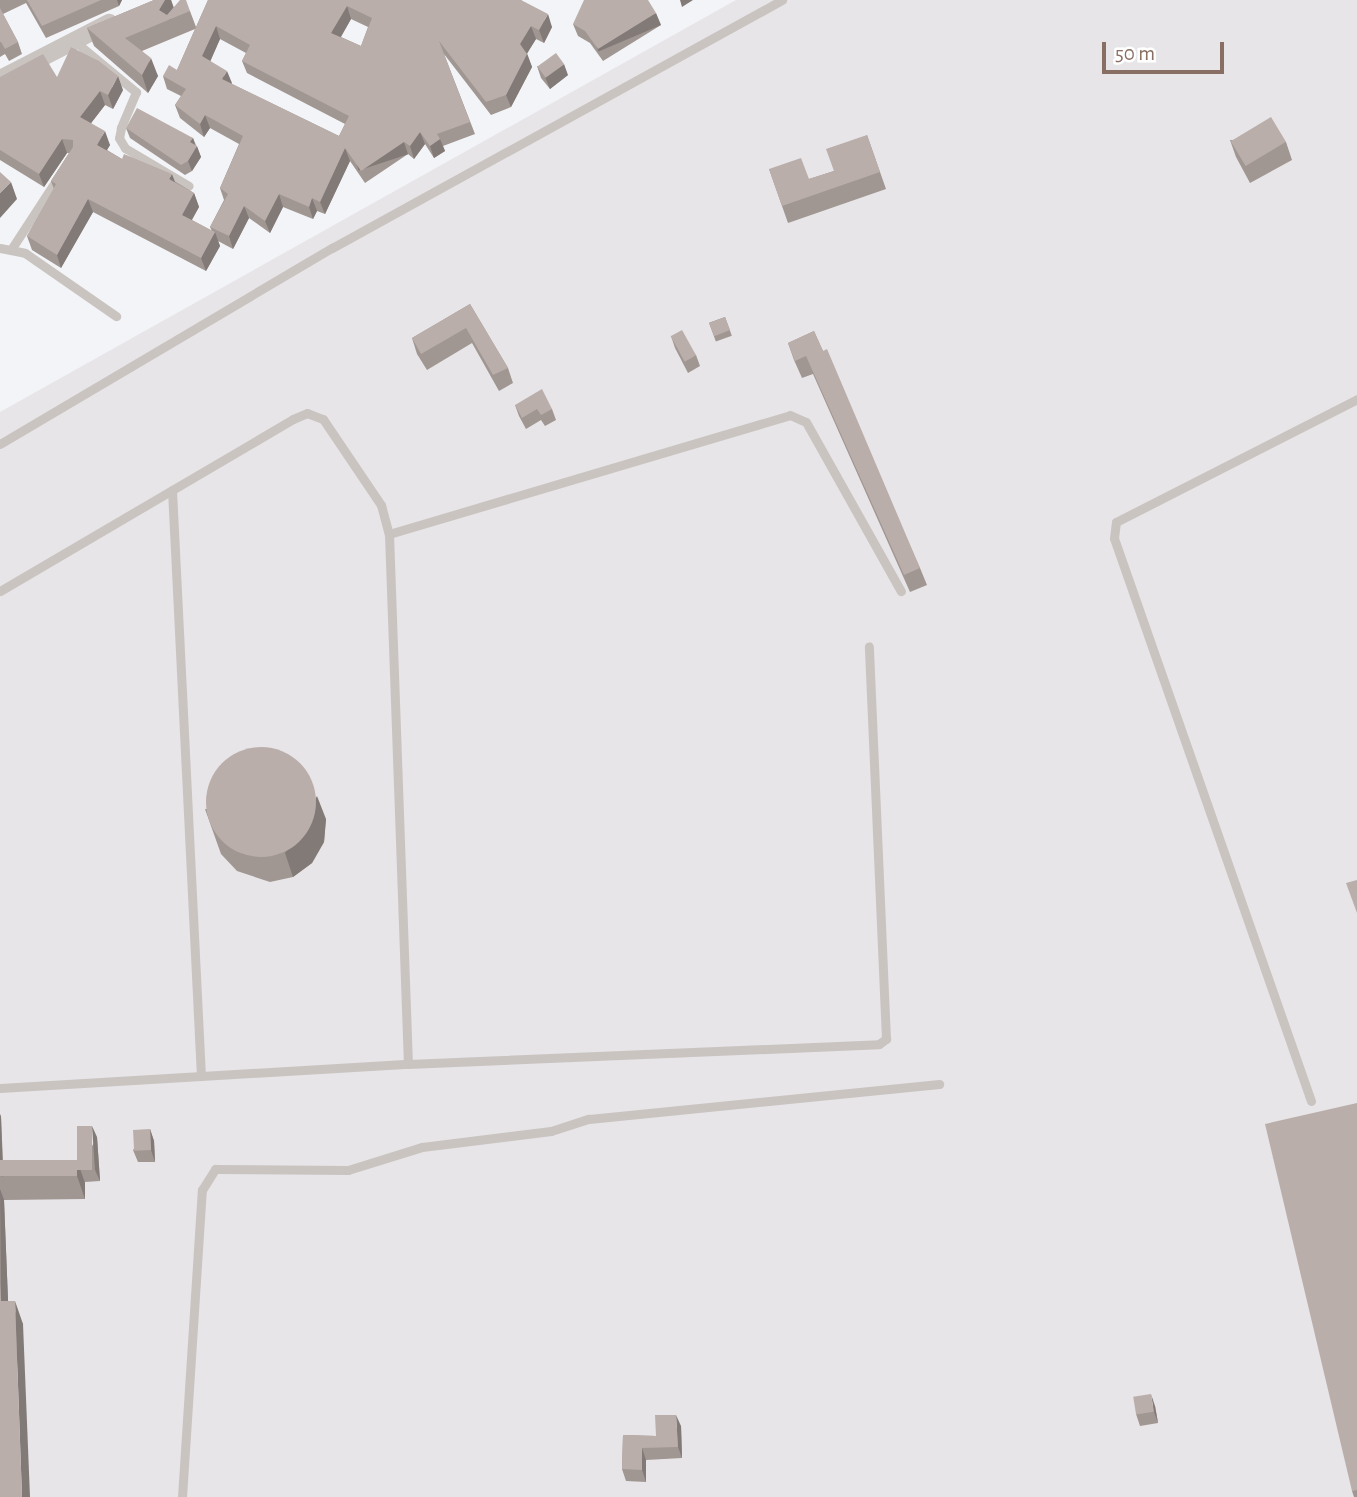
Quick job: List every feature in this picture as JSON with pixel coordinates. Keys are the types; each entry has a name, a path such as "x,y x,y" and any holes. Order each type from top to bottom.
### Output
{"street":[{"path":"0,79 121,17"}],"lane":[{"path":"0,444 332,248 782,0"},
{"path":"73,40 136,92 119,138 125,148 189,186"},
{"path":"12,248 64,169"},
{"path":"0,248 12,248 116,316"},
{"path":"1311,1101 1114,538 1116,522 1357,399"},
{"path":"0,591 307,413 323,419 381,505 389,534 408,1063"},
{"path":"389,534 790,415 806,422 901,591"},
{"path":"172,490 201,1076"},
{"path":"0,1088 408,1063 879,1044 886,1039 869,646"},
{"path":"181,1497 202,1190 215,1169 348,1170 422,1147 551,1131 589,1119 939,1084"}],"shaded area":[{"path":"736,0 1357,0 1357,1497 0,1497 0,412"}],"building":[{"path":"27,0 101,0 42,26"},
{"path":"154,0 165,0 159,10 167,15 180,0 186,0 190,11 125,38 151,58 142,75 87,28"},
{"path":"208,0 521,0 548,14 539,30 531,26 520,44 527,54 506,95 486,102 439,41 470,122 437,134 440,139 430,146 420,132 410,146 404,142 361,171 345,148 320,202 312,198 309,207 279,194 265,221 244,206 229,236 210,227 228,194 220,188 243,136 205,115 200,124 175,105 186,89 163,76 169,65 177,70","holes":["347,6 372,18 361,46 331,33","216,26 250,45 242,61 349,116 339,136 222,79 227,71 202,56"]},
{"path":"584,0 648,0 656,13 598,49 585,31 573,24"},
{"path":"0,8 18,42 5,49 0,42"},
{"path":"71,47 99,61 118,76 108,95 100,91 80,117 105,131 97,145 122,159 124,154 172,174 169,179 194,193 182,215 215,232 201,258 88,199 57,255 27,236 56,184 51,181 73,147 73,140 62,139 39,174 0,150 0,77 43,54 57,77"},
{"path":"556,53 564,64 546,78 537,67"},
{"path":"137,108 193,138 190,142 197,146 188,161 181,165 126,128"},
{"path":"1271,117 1286,142 1246,166 1231,141"},
{"path":"867,135 880,172 782,206 769,169 801,158 809,179 834,171 826,149"},
{"path":"0,172 11,182 0,193"},
{"path":"470,304 508,368 493,375 466,328 421,354 412,338"},
{"path":"725,317 730,330 714,336 709,323"},
{"path":"682,330 696,355 685,362 671,336"},
{"path":"814,331 823,351 827,349 920,568 904,575 806,356 795,361 788,343"},
{"path":"542,389 552,409 541,415 537,409 522,418 515,405"},
{"path":"261,747 282,751 300,763 312,781 316,802 312,823 300,841 282,853 261,857 240,853 222,841 210,823 206,802 210,781 222,763 240,751"},
{"path":"1357,880 1357,913 1346,883"},
{"path":"1357,1103 1357,1490 1352,1491 1265,1124"},
{"path":"77,1126 92,1126 92,1170 77,1170"},
{"path":"150,1129 151,1150 134,1151 133,1130"},
{"path":"0,1160 77,1160 77,1176 0,1176"},
{"path":"0,1283 1,1301 15,1301 22,1497 0,1497"},
{"path":"1151,1394 1154,1412 1136,1415 1133,1397"},
{"path":"655,1415 676,1415 678,1447 642,1448 642,1470 622,1469 623,1435 656,1436"}]}
